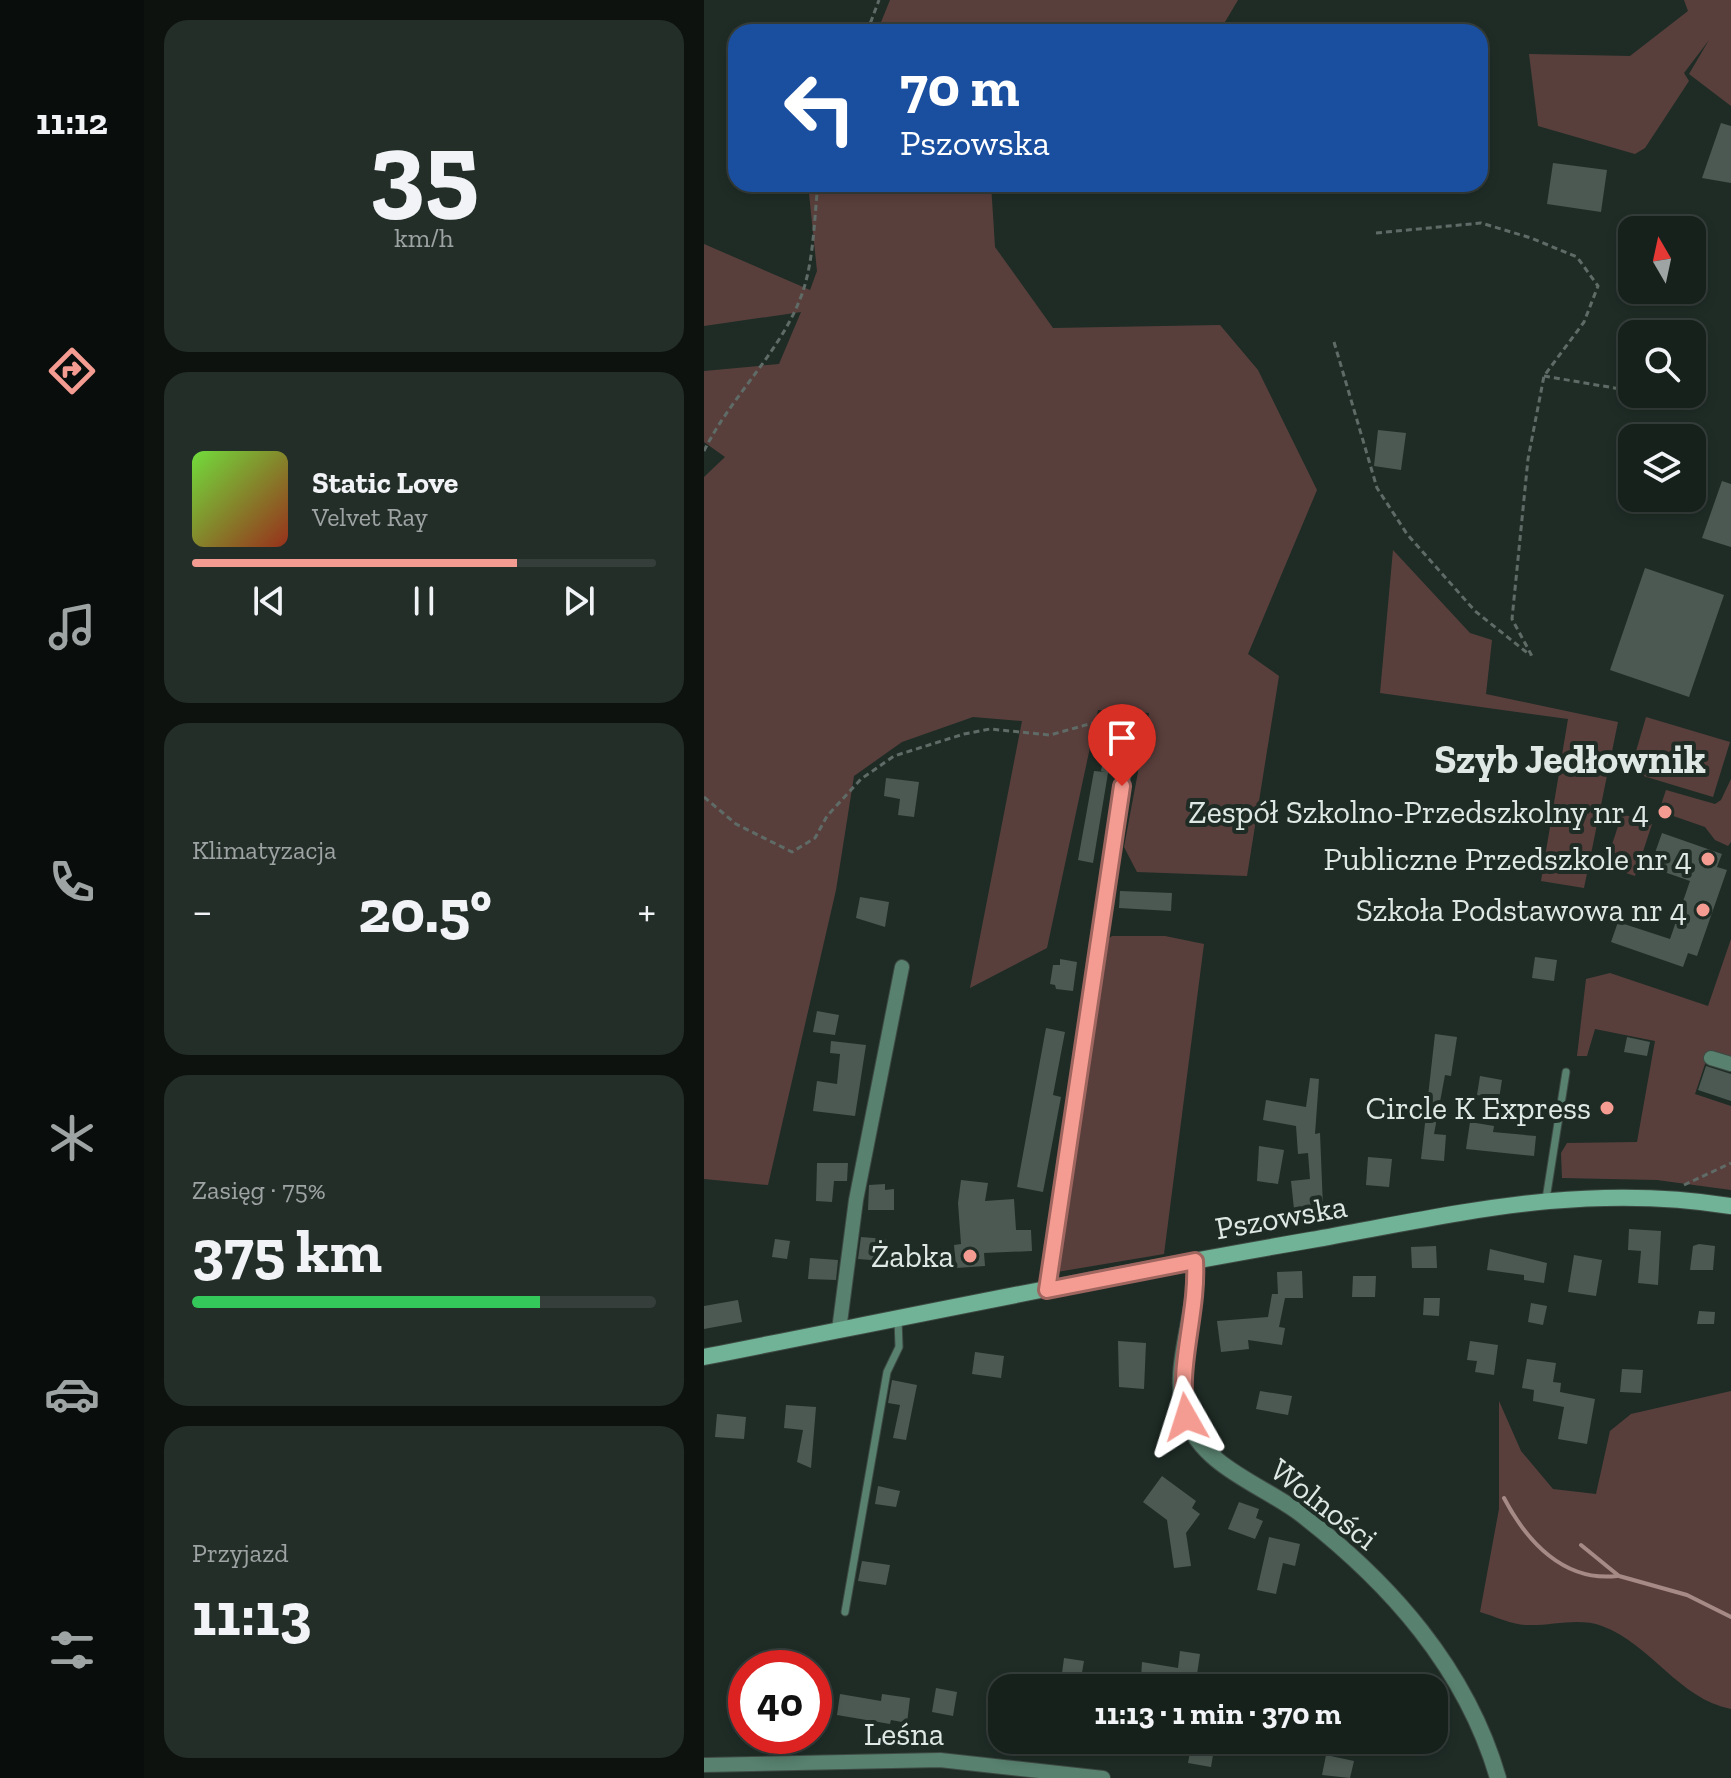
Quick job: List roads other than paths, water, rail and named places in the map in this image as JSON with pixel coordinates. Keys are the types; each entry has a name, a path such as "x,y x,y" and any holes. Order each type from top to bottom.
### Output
{"main road":[{"name":"Pszowska","path":"704,1357 1195,1261 1546,1199 1669,1198 1731,1206"}],"street":[{"path":"1047,1290 1131,725"},
{"path":"839,1330 856,1200 902,967"},
{"path":"1711,1058 1731,1064"},
{"name":"Wolności","path":"1195,1261 1193,1307 1181,1388 1186,1417 1196,1438 1221,1462 1297,1511 1334,1541 1408,1611 1456,1680 1498,1778"},
{"name":"Leśna","path":"704,1765 940,1760 1103,1778"}],"lane":[{"path":"1546,1199 1566,1072"},
{"path":"845,1612 887,1372 899,1347 898,1319"}],"waterway":[{"path":"1504,1498 1524,1530 1549,1556 1580,1573 1617,1576"},
{"path":"1581,1545 1619,1576 1687,1595 1731,1617"}],"place":[{"name":"Zespół Szkolno-Przedszkolny nr 4","path":"1665,812"},
{"name":"Publiczne Przedszkole nr 4","path":"1708,859"},
{"name":"Szkoła Podstawowa nr 4","path":"1703,910"},
{"name":"Circle K Express","path":"1607,1108"},
{"name":"Żabka","path":"970,1256"}],"district":[{"name":"Szyb Jedłownik","path":"1570,759"}]}
